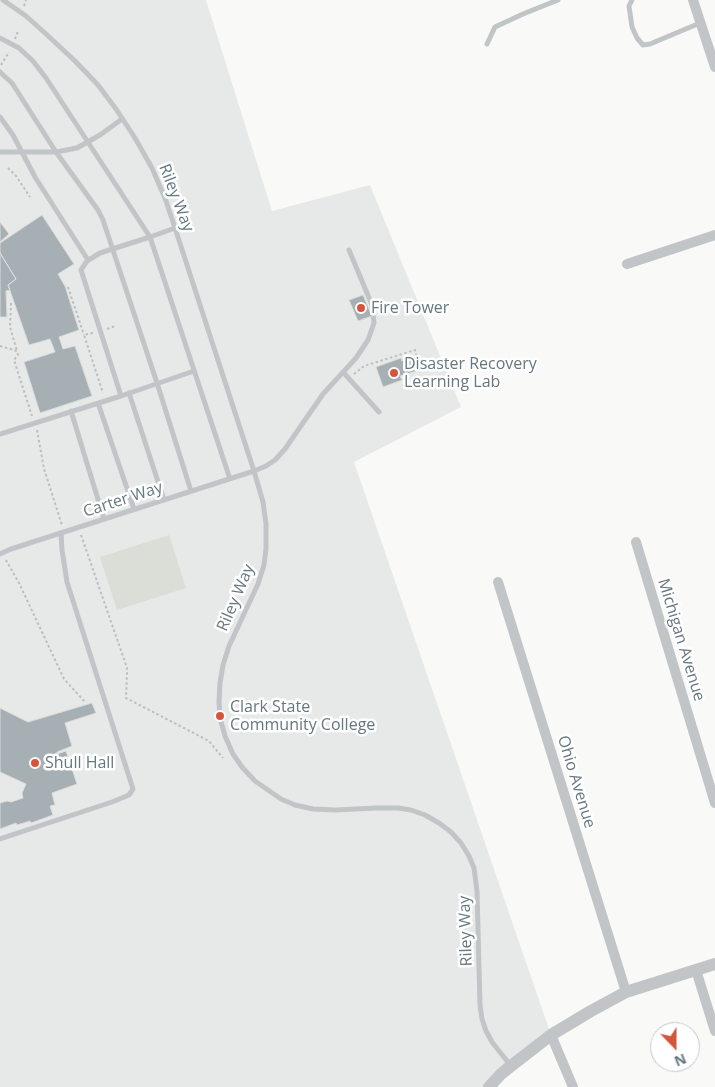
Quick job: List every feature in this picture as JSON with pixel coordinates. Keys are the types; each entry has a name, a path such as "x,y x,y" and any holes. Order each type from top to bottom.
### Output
{"street":[{"path":"692,0 715,67"},
{"path":"627,264 715,235"},
{"name":"Michigan Avenue","path":"636,542 715,803"},
{"name":"Ohio Avenue","path":"498,582 626,992"},
{"path":"489,1087 501,1074 551,1035 591,1010 626,992 715,964"},
{"path":"696,970 715,1031"},
{"path":"551,1035 573,1087"}],"lane":[{"name":"Riley Way","path":"3,0 26,16 98,85 135,138 152,168 165,198 254,471 263,502 266,524 264,565 258,584 229,646 220,683 220,718 233,754 255,781 281,799 295,805 313,809 335,810 376,808 411,810 439,823 461,843 474,868 477,891 482,1019 492,1042 511,1066"},
{"path":"487,44 495,27 558,0"},
{"path":"632,0 629,6 632,27 643,45 650,44 700,23"},
{"path":"0,38 19,48 33,60 150,237 230,479"},
{"path":"0,72 12,83 56,152 98,210 103,220 158,384 191,491"},
{"path":"0,117 13,135 34,177 88,260"},
{"path":"0,152 56,152 77,148 100,135 122,119"},
{"path":"121,396 81,270 88,260 100,253 175,228"},
{"name":"Carter Way","path":"1,553 254,471 270,463 285,449 323,394 356,358 368,340 374,322 372,304 349,250"},
{"path":"0,434 71,411 98,400 121,396 194,371"},
{"path":"343,372 379,412"},
{"path":"129,393 164,500"},
{"path":"98,400 134,510"},
{"path":"71,411 104,519"},
{"path":"0,839 112,802 129,795 133,789 67,582 61,533"}],"path":[{"path":"8,168 16,176 30,197"},
{"path":"68,287 103,393 98,400"},
{"path":"11,303 10,327 18,355 14,360 38,431 44,469 62,527 80,534 127,668 126,698 209,741 223,758"},
{"path":"84,335 114,326"},
{"path":"0,346 16,351"},
{"path":"349,379 364,366 415,350 418,360"},
{"path":"1,553 19,584 64,679 86,703"}],"shaded area":[{"name":"Clark State Community College","path":"0,0 206,0 272,211 370,185 461,407 354,462 551,1035 489,1087 0,1087"},
{"path":"169,535 186,588 117,610 100,557"}],"building":[{"path":"42,215 74,264 58,274 65,286 79,330 59,337 63,349 75,346 92,396 40,413 24,362 55,352 50,339 29,345 8,285 16,279 0,253 0,243"},
{"path":"0,222 9,234 0,242"},
{"path":"0,253 16,279 8,285 10,290 6,291 7,317 0,317"},
{"name":"Fire Tower","path":"363,295 372,316 358,321 349,300"},
{"name":"Disaster Recovery Learning Lab","path":"410,357 416,357 420,370 400,376 402,380 383,387 376,367 401,358 402,361"},
{"name":"Shull Hall","path":"92,703 96,713 65,723 72,746 57,752 57,754 66,751 77,784 52,793 55,805 50,806 53,815 31,823 30,821 17,825 16,823 0,829 0,803 23,798 22,793 26,784 0,772 0,708 28,722"}],"place":[{"name":"Fire Tower","path":"361,308"},
{"name":"Disaster Recovery Learning Lab","path":"394,373"},
{"name":"Clark State Community College","path":"220,716"},
{"name":"Shull Hall","path":"35,763"}]}
